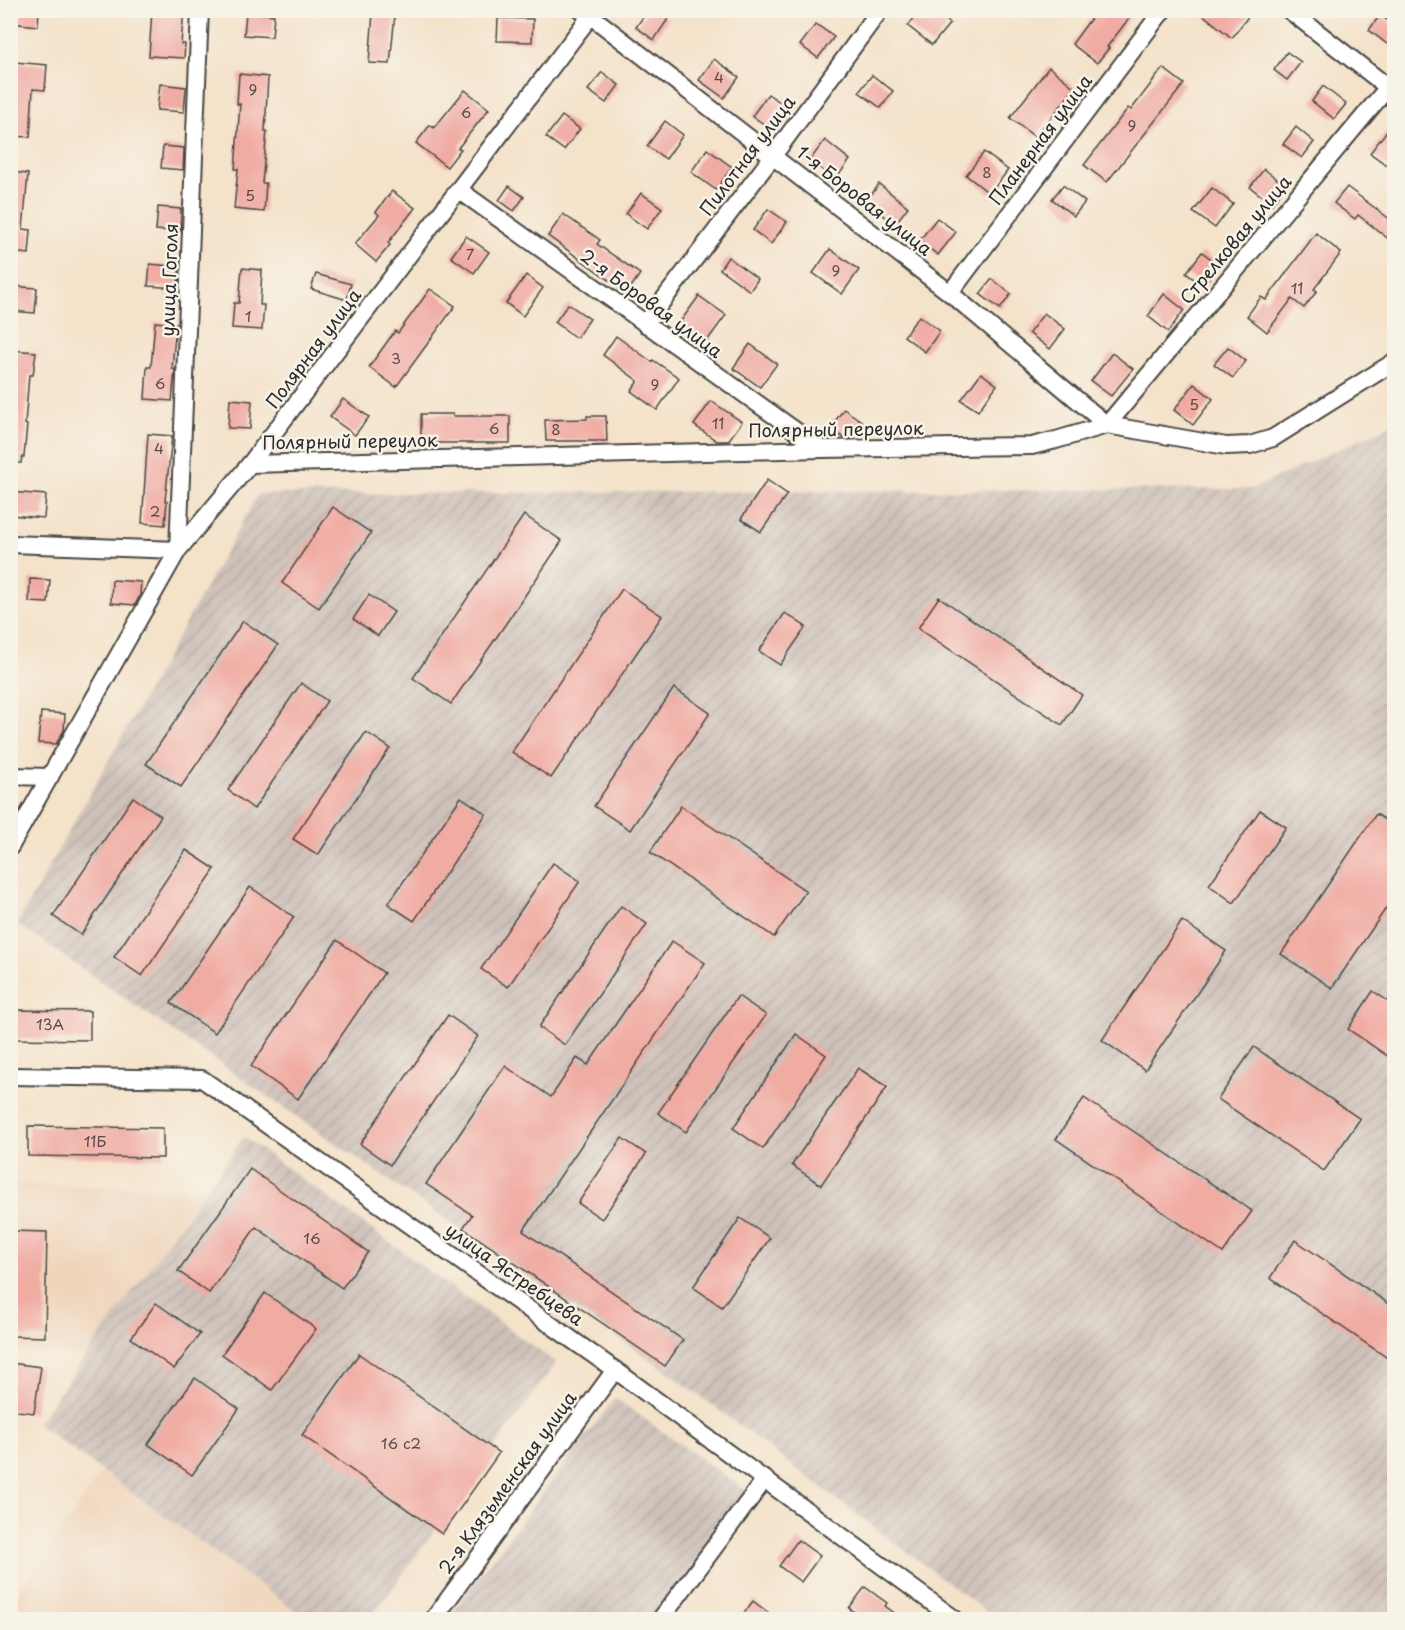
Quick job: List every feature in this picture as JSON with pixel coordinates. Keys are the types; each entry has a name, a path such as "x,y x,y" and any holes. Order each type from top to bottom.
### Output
{"street":[{"name":"улица Гоголя","path":"178,550 200,10"},
{"name":"Пилотная улица","path":"645,324 773,156 880,10"},
{"name":"Планерная улица","path":"950,293 1163,10"},
{"path":"1289,10 1393,86"},
{"name":"Полярная улица","path":"10,847 178,550 250,464 459,190 589,12"},
{"name":"1-я Боровая улица","path":"589,12 950,293 1107,425"},
{"name":"Стрелковая улица","path":"1107,425 1393,86"},
{"name":"2-я Боровая улица","path":"459,190 821,449"},
{"name":"Полярный переулок","path":"250,464 821,449 1032,446 1107,425 1226,446 1250,445 1273,438 1395,362"},
{"path":"10,544 178,550"},
{"path":"10,776 50,777"},
{"name":"улица Ястребцева","path":"10,1076 202,1079 615,1370 956,1620"},
{"name":"2-я Клязьменская улица","path":"433,1620 615,1370"},
{"path":"660,1620 765,1479"}],"shaded area":[{"path":"1394,424 1394,1619 996,1619 671,1374 17,924 258,494 1252,489"},
{"path":"244,1137 556,1363 370,1619 307,1619 37,1424"},
{"path":"11,1184 208,1188 86,1357 11,1349"},
{"path":"615,1398 752,1495 660,1619 446,1620"},
{"path":"102,1471 307,1619 11,1620 11,1604"}],"building":[{"path":"10,10 39,10 38,26 10,23"},
{"path":"152,10 184,10 181,44 185,44 184,58 149,56"},
{"path":"648,10 657,10 668,19 654,40 636,27"},
{"path":"920,10 934,10 950,23 932,45 908,26"},
{"path":"1097,10 1121,10 1130,17 1097,63 1072,44"},
{"path":"1197,10 1253,10 1232,38"},
{"path":"246,12 274,15 272,37 244,35"},
{"path":"373,13 395,14 390,64 369,63"},
{"path":"1380,15 1395,26 1395,35 1387,44 1369,30"},
{"path":"498,18 533,19 532,42 497,41"},
{"path":"816,24 834,37 818,58 800,45"},
{"path":"1287,52 1301,62 1287,80 1274,70"},
{"path":"714,59 739,77 724,98 699,80"},
{"path":"14,62 47,65 45,90 33,89 30,137 10,136"},
{"path":"1049,67 1075,88 1035,137 1010,118"},
{"path":"1163,68 1184,84 1107,182 1084,165 1128,108 1131,110"},
{"path":"602,72 619,85 606,103 588,90"},
{"path":"239,74 268,77 265,131 267,131 262,183 266,183 264,212 234,209 238,169 235,169 240,104 237,104"},
{"path":"872,75 893,91 881,108 859,92"},
{"path":"160,84 186,87 184,112 157,110"},
{"path":"1323,86 1346,104 1334,119 1312,101"},
{"path":"465,90 489,109 458,148 461,149 447,167 416,143 430,125 434,128"},
{"path":"768,94 783,104 767,126 752,116"},
{"path":"562,116 580,129 564,150 546,137"},
{"path":"665,121 683,135 666,159 647,146"},
{"path":"1296,127 1314,142 1302,158 1283,144"},
{"path":"1386,132 1395,139 1395,171 1370,153"},
{"path":"825,140 850,160 835,180 810,160"},
{"path":"163,146 184,148 183,170 161,168"},
{"path":"707,149 732,167 716,190 691,172"},
{"path":"984,152 1008,170 990,194 966,175"},
{"path":"1264,169 1286,186 1272,204 1250,187"},
{"path":"10,172 28,174 23,229 31,230 29,254 10,252"},
{"path":"879,184 908,207 895,224 866,202"},
{"path":"1063,185 1085,202 1074,216 1052,199"},
{"path":"509,186 524,197 514,211 499,200"},
{"path":"1347,187 1395,223 1395,244 1358,215 1355,219 1334,203"},
{"path":"1212,188 1233,204 1215,228 1193,212"},
{"path":"392,191 415,208 376,262 355,244 379,215 376,212"},
{"path":"641,193 662,208 647,229 626,214"},
{"path":"158,207 181,209 180,232 156,230"},
{"path":"768,209 787,222 771,244 753,230"},
{"path":"563,214 600,240 597,244 640,274 627,293 548,236"},
{"path":"937,218 956,232 938,255 919,241"},
{"path":"1316,233 1341,253 1314,289 1317,291 1304,308 1292,299 1267,332 1247,316 1261,297 1266,300"},
{"path":"466,236 489,252 474,273 451,257"},
{"path":"830,249 859,270 842,294 813,273"},
{"path":"1202,252 1219,265 1203,286 1186,273"},
{"path":"728,257 758,279 750,291 720,269"},
{"path":"150,264 179,267 178,288 148,286"},
{"path":"242,268 262,270 260,305 264,305 262,330 232,328 234,303 239,303"},
{"path":"316,274 351,284 347,300 311,289"},
{"path":"526,275 543,288 523,316 506,303"},
{"path":"992,279 1011,294 1000,309 980,294"},
{"path":"10,286 37,288 35,313 10,311"},
{"path":"430,289 455,306 396,387 369,367 395,331 398,333"},
{"path":"1164,294 1184,310 1168,332 1148,316"},
{"path":"699,296 726,315 707,341 680,322"},
{"path":"568,304 590,319 576,338 555,322"},
{"path":"1044,313 1065,329 1050,349 1029,333"},
{"path":"919,316 940,331 925,352 904,336"},
{"path":"155,322 176,324 172,401 145,399 147,367 151,367"},
{"path":"616,336 679,378 657,410 631,391 638,381 603,355"},
{"path":"750,344 777,364 760,387 733,368"},
{"path":"1228,347 1246,361 1233,378 1214,364"},
{"path":"10,350 36,352 33,375 29,375 25,424 27,425 24,457 21,463 10,463"},
{"path":"1112,353 1133,369 1111,396 1091,381"},
{"path":"981,373 997,385 978,411 961,400"},
{"path":"1194,384 1213,399 1193,425 1174,410"},
{"path":"230,399 252,401 250,429 228,428"},
{"path":"343,399 369,417 355,435 330,417"},
{"path":"711,401 742,422 728,441 717,441 694,425"},
{"path":"844,409 864,423 853,438 844,438 830,428"},
{"path":"421,414 510,416 510,443 421,443"},
{"path":"587,416 606,416 607,441 546,441 545,420 587,419"},
{"path":"148,434 172,436 165,501 167,501 165,525 142,523"},
{"path":"767,480 787,494 761,532 741,519"},
{"path":"10,492 46,495 44,518 10,515"},
{"path":"333,507 371,533 319,608 282,583"},
{"path":"524,515 562,541 451,704 413,678"},
{"path":"30,579 50,580 48,603 29,602"},
{"path":"112,580 141,582 140,595 135,605 111,603"},
{"path":"622,589 662,616 551,778 512,752"},
{"path":"369,595 394,612 378,636 353,619"},
{"path":"939,597 1082,695 1062,725 918,628"},
{"path":"785,613 806,627 780,665 759,651"},
{"path":"243,621 278,645 181,787 146,764"},
{"path":"301,683 327,701 254,809 228,790"},
{"path":"674,688 710,713 630,830 594,806"},
{"path":"41,712 65,714 64,730 56,744 38,743"},
{"path":"366,732 390,748 318,855 293,839"},
{"path":"133,797 161,816 81,935 53,916"},
{"path":"461,797 486,814 414,921 388,904"},
{"path":"681,806 806,891 774,937 650,852"},
{"path":"1260,810 1286,827 1234,903 1209,885"},
{"path":"1376,814 1395,826 1395,895 1332,988 1281,954"},
{"path":"186,850 215,869 142,976 114,957"},
{"path":"553,863 580,881 508,987 481,969"},
{"path":"250,887 294,917 215,1033 171,1003"},
{"path":"621,906 647,924 565,1045 539,1027"},
{"path":"1182,921 1226,951 1145,1070 1102,1040"},
{"path":"337,940 384,973 298,1099 251,1066"},
{"path":"672,941 705,963 523,1231 683,1340 665,1366 463,1228 472,1215 426,1184 505,1066 551,1097 577,1058 588,1065"},
{"path":"1373,991 1395,1006 1395,1061 1348,1029"},
{"path":"738,996 766,1015 686,1132 658,1113"},
{"path":"10,1010 90,1011 90,1040 10,1039"},
{"path":"448,1015 478,1036 390,1165 360,1144"},
{"path":"796,1034 826,1055 763,1149 733,1128"},
{"path":"1254,1047 1360,1119 1324,1171 1218,1099"},
{"path":"858,1068 887,1087 821,1185 792,1165"},
{"path":"1084,1098 1252,1211 1223,1253 1056,1139"},
{"path":"28,1126 163,1128 163,1158 28,1156"},
{"path":"622,1138 646,1154 602,1219 578,1203"},
{"path":"250,1169 368,1252 342,1288 256,1227 209,1293 178,1271"},
{"path":"740,1218 770,1238 722,1307 693,1287"},
{"path":"10,1231 47,1232 45,1337 10,1336"},
{"path":"1295,1240 1395,1308 1395,1363 1270,1278"},
{"path":"265,1293 316,1329 272,1390 222,1354"},
{"path":"156,1303 200,1334 174,1369 131,1338"},
{"path":"359,1354 499,1453 442,1534 302,1435"},
{"path":"10,1363 41,1367 34,1413 10,1410"},
{"path":"195,1378 239,1409 192,1475 148,1444"},
{"path":"798,1540 820,1556 801,1582 779,1566"},
{"path":"865,1587 887,1603 885,1606 904,1620 864,1620 849,1608"},
{"path":"753,1601 778,1620 739,1620"}]}
